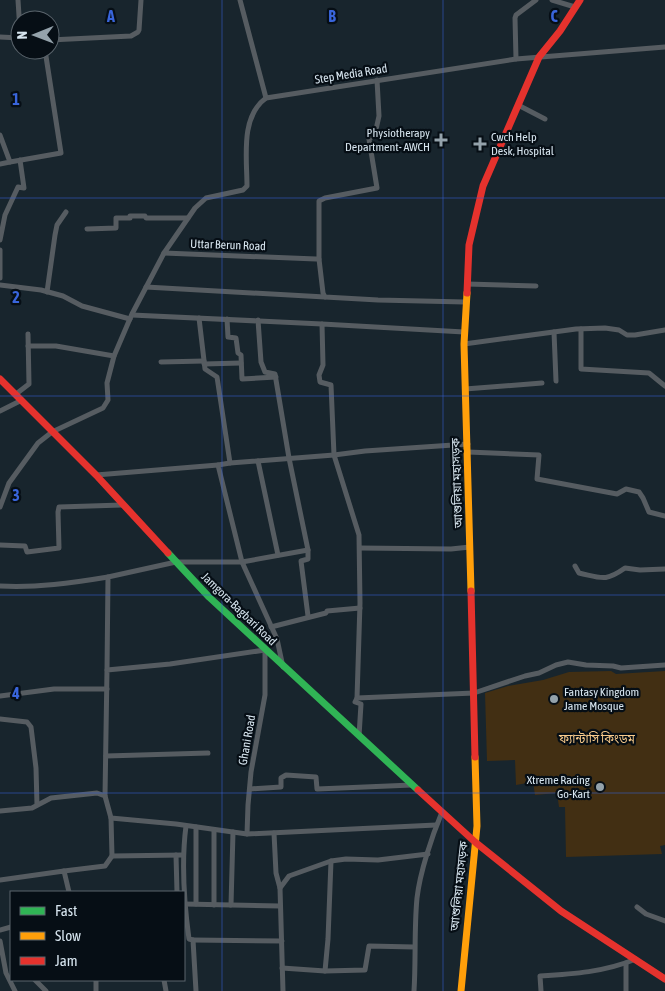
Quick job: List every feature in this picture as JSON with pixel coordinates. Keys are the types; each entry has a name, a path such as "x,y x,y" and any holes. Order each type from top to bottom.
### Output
{"main road":[{"name":"আশুলিয়া মহাসড়ক","path":"461,991 477,826 464,344 469,245 484,186 539,57 560,31 578,3"},
{"name":"Jamgora-Bagbari Road","path":"0,379 96,475 209,597 283,668 475,842 561,911 665,978"}],"street":[{"path":"60,40 131,36 139,30 141,0"},
{"path":"240,0 266,98"},
{"path":"516,59 514,18 536,0"},
{"path":"552,0 578,3"},
{"name":"Step Media Road","path":"266,98 516,59 665,47"},
{"path":"0,164 61,153 47,60"},
{"path":"325,296 319,259 319,201 325,198 377,188 369,139 375,134 379,116 377,80"},
{"name":"Uttar Berun Road","path":"164,253 194,208 206,198 243,190 247,186 248,127 258,104 266,98"},
{"path":"518,106 545,119"},
{"path":"0,135 10,162"},
{"path":"0,240 5,215 18,188 24,188 20,160"},
{"path":"47,292 54,235 57,225 66,212"},
{"path":"87,229 116,228 116,218 130,218 130,216 188,218"},
{"path":"0,250 0,278"},
{"path":"0,507 2,494 38,443 52,432 104,408 108,400 107,383 114,356 131,317 164,253"},
{"name":"Uttar Berun Road","path":"164,253 319,259"},
{"path":"466,284 536,286"},
{"path":"0,285 47,292 63,296 82,306 131,317 258,320 464,332"},
{"path":"146,287 378,300 465,302"},
{"path":"199,318 205,369 217,377 230,464"},
{"path":"228,319 228,337 236,338 238,353 241,355 242,379 276,377"},
{"path":"258,320 261,362 264,372 276,374 289,458 308,550 308,559 301,561 308,616"},
{"path":"322,324 323,365 319,375 320,382 331,385 334,455 359,535 360,608 357,698 355,702 362,704 359,736"},
{"path":"581,328 581,369 649,373 665,386"},
{"path":"464,344 581,328 606,328 619,330 627,335 665,330"},
{"path":"554,332 556,381"},
{"path":"16,394 28,384 28,334"},
{"path":"28,346 56,346 114,356"},
{"path":"161,362 242,363"},
{"path":"465,389 542,382"},
{"path":"0,411 22,400"},
{"path":"96,475 365,451 468,444"},
{"path":"468,452 539,455 537,479 617,494 626,489 639,492 649,512 665,516"},
{"path":"258,461 278,555"},
{"path":"218,465 242,562 277,639 283,668"},
{"path":"0,545 25,546 27,552 59,548 59,508 122,505"},
{"path":"360,548 451,549 470,547"},
{"path":"0,586 20,587 67,584 176,562 242,562 308,550"},
{"path":"575,566 579,573 598,578 613,577 624,568 665,569"},
{"path":"0,880 106,866 112,856 111,818 105,796 108,577"},
{"path":"271,626 326,613 327,611 360,608"},
{"path":"107,670 170,664 265,650"},
{"name":"Ghani Road","path":"247,834 250,789 265,694 265,650"},
{"path":"357,698 474,693 568,662 621,668 665,665"},
{"path":"0,696 54,689 107,689"},
{"path":"0,719 27,722 31,727 36,768 37,805"},
{"path":"106,756 208,753"},
{"path":"250,789 281,786 281,778 286,775 316,777 317,789 413,785"},
{"path":"0,811 32,808 51,798 97,793 105,796"},
{"path":"414,991 414,947 418,896 436,825 442,812"},
{"path":"111,818 176,824 247,834 436,825"},
{"path":"184,891 183,855 186,826"},
{"path":"196,828 196,904"},
{"path":"214,830 214,905"},
{"path":"231,905 232,832"},
{"path":"274,833 276,873 280,888 283,991"},
{"path":"280,888 290,876 331,861 346,859 378,860 428,854"},
{"path":"176,855 177,891"},
{"path":"112,856 183,855"},
{"path":"325,971 331,861"},
{"path":"64,871 69,891"},
{"path":"280,906 185,904 188,939 282,941"},
{"path":"637,907 646,914 665,921"},
{"path":"193,940 196,991"},
{"path":"0,941 6,973 15,991"},
{"path":"282,968 325,971 365,970 369,946 414,947"},
{"path":"541,991 540,976 607,970 637,959"},
{"path":"626,963 626,991"},
{"path":"36,981 46,991"}],"green space":[{"name":"ফ্যান্টাসি কিংডম","path":"611,671 616,674 665,671 665,845 660,846 662,854 566,857 565,807 559,807 557,793 535,795 533,782 516,785 515,760 487,761 485,693 569,672"}],"traffic: fast":[{"path":"168,553 209,597 418,790"}],"traffic: slow":[{"path":"467,293 464,344 471,591"},
{"path":"461,991 477,826 475,757"}],"traffic: jam":[{"path":"467,293 469,245 483,186 539,57 560,31 580,0"},
{"path":"0,379 96,475 168,553"},
{"path":"471,591 475,757"},
{"path":"418,790 475,842 561,911 665,979"}],"place":[{"name":"Physiotherapy Department- AWCH","path":"441,140"},
{"name":"Cwch Help Desk, Hospital","path":"480,144"},
{"name":"Fantasy Kingdom Jame Mosque","path":"554,699"},
{"name":"Xtreme Racing Go-Kart","path":"600,787"}]}
